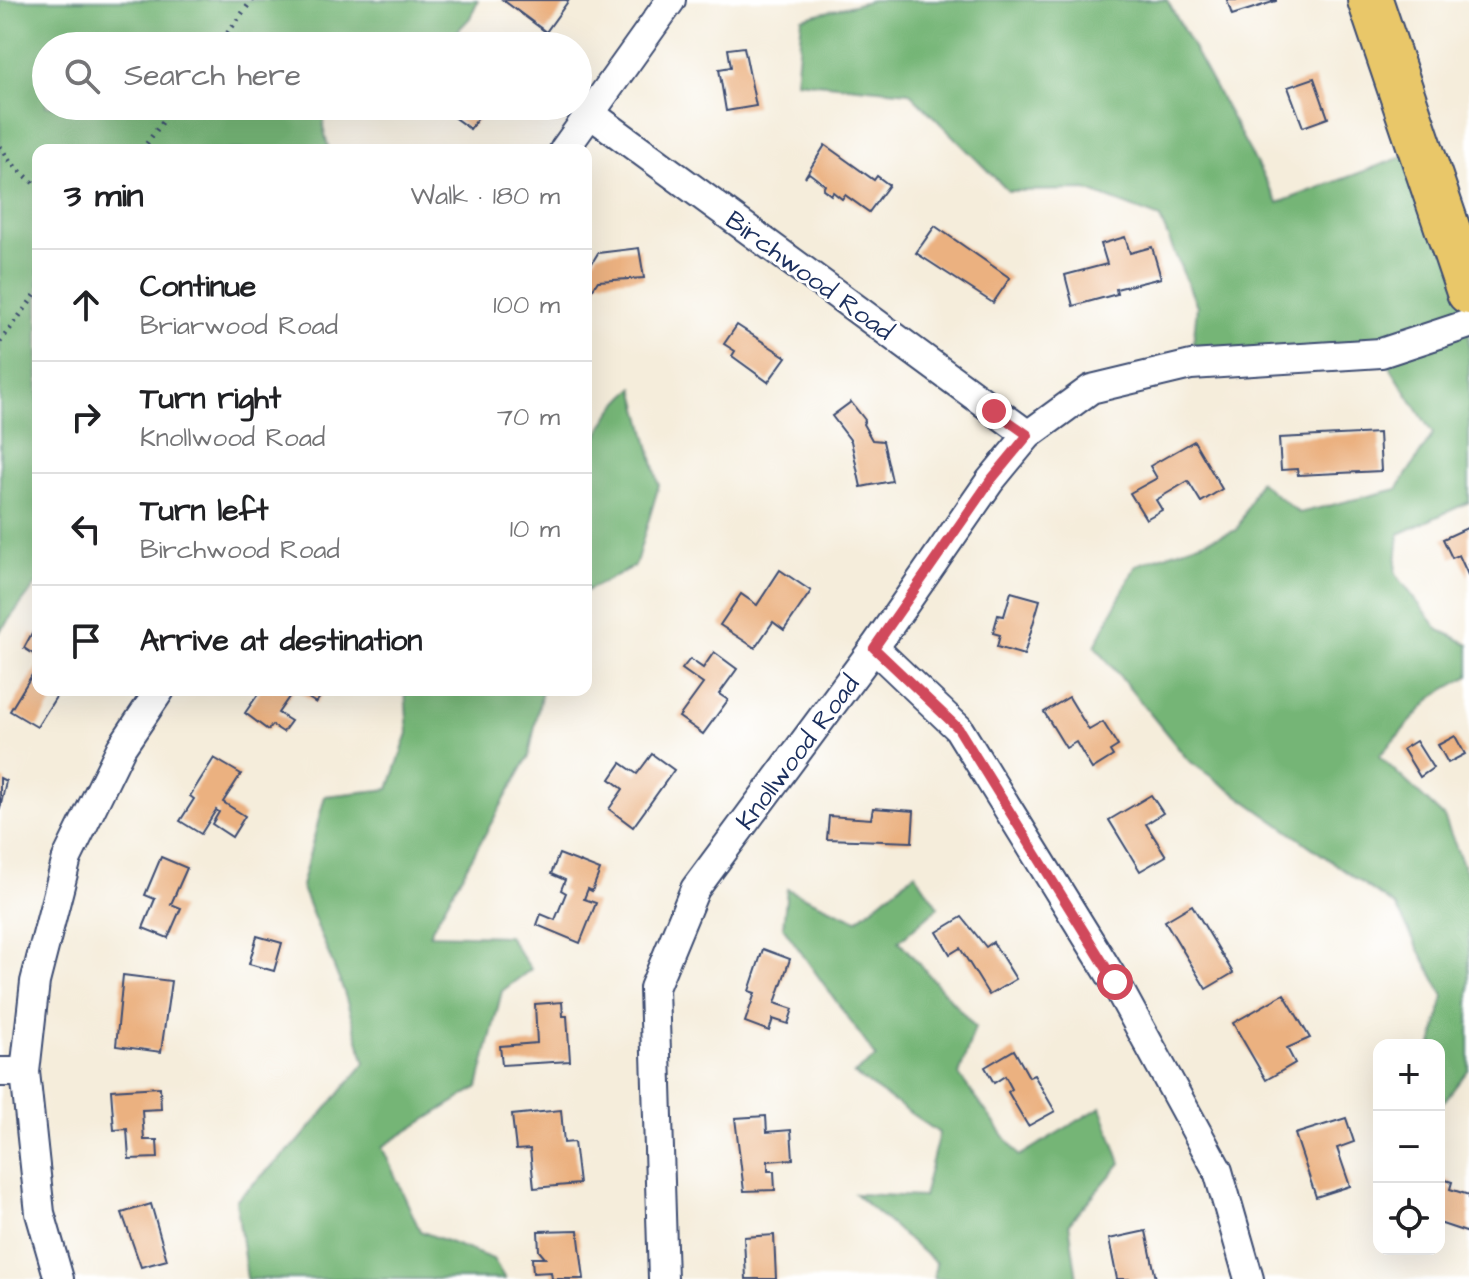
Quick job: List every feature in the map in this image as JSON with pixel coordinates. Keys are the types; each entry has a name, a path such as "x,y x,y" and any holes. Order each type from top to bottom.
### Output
{"main road":[{"path":"1370,0 1469,292"}],"street":[{"path":"592,113 671,0"},
{"name":"Birchwood Road","path":"592,115 1028,435"},
{"path":"568,144 586,120"},
{"name":"Knollwood Road","path":"663,1279 654,988 695,889 874,648 990,481 1028,435 1091,389 1191,365 1381,353 1469,324"},
{"path":"874,648 958,728 1115,982 1218,1171 1249,1279"},
{"path":"59,1279 40,1213 12,1072 67,858 121,748 156,696"}],"path":[{"path":"228,32 252,0"},
{"path":"146,144 164,120"},
{"path":"0,146 10,162 32,182"},
{"path":"0,342 32,299"}],"green space":[{"path":"0,0 478,0 470,18 456,32 32,32 32,120 324,120 328,144 32,144 32,590 0,631"},
{"path":"872,0 1167,0 1278,203 1421,150 1469,292 1469,502 1399,534 1395,573 1439,630 1469,644 1469,676 1434,696 1379,756 1444,817 1469,880 1469,1069 1445,1100 1445,1039 1433,1039 1444,996 1396,907 1188,760 1095,646 1136,565 1237,530 1259,481 1299,513 1397,489 1433,434 1381,353 1191,365 1197,306 1160,218 1086,190 1008,191 909,92 796,81 802,18"},
{"path":"634,388 659,485 635,566 592,588 592,452 614,408"},
{"path":"405,696 541,696 529,756 429,934 508,936 531,969 502,991 478,1087 382,1147 420,1231 493,1259 505,1279 247,1279 236,1200 300,1140 365,1063 344,992 301,886 325,796 389,789 408,733"},
{"path":"915,873 938,907 899,941 975,1027 959,1075 1019,1156 1101,1107 1121,1163 1069,1223 1077,1279 934,1279 936,1263 855,1194 923,1197 939,1133 854,1074 876,1057 783,927 787,889 857,920"}],"building":[{"path":"503,0 569,0 546,32"},
{"path":"1227,0 1276,0 1276,1 1232,15"},
{"path":"744,47 756,106 726,111 719,69 731,67 728,49"},
{"path":"1314,78 1328,118 1303,127 1288,87"},
{"path":"458,120 477,120 470,129"},
{"path":"825,145 874,180 877,176 889,185 869,212 845,195 842,199 833,192 831,195 823,189 825,185 809,173 805,177"},
{"path":"935,226 1010,278 993,303 916,253"},
{"path":"1125,237 1130,253 1152,247 1161,278 1116,289 1117,294 1073,306 1065,275 1107,264 1101,244"},
{"path":"639,248 644,278 598,281 592,290 592,263 598,253"},
{"path":"737,325 786,357 768,382 732,356 735,351 724,344"},
{"path":"851,402 865,420 863,424 872,440 883,441 892,481 861,487 851,441 832,416"},
{"path":"1379,433 1381,471 1298,475 1297,469 1281,470 1279,438"},
{"path":"1194,441 1222,489 1201,502 1188,481 1156,500 1162,510 1146,519 1130,493 1157,478 1150,466"},
{"path":"1469,527 1469,577 1459,555 1452,558 1443,539"},
{"path":"780,570 811,591 784,630 773,622 755,648 720,625 741,594 757,605"},
{"path":"1011,592 1040,600 1024,655 997,647 1000,635 993,633 998,615 1004,616"},
{"path":"32,633 32,653 24,648"},
{"path":"714,652 737,669 719,694 728,700 703,734 679,717 703,684 682,669 690,659 703,668"},
{"path":"32,675 32,696 56,696 37,727 10,711"},
{"path":"257,696 290,696 278,713 291,721 283,732 272,725 268,730 245,713"},
{"path":"305,696 321,696 316,703"},
{"path":"1069,697 1089,730 1103,722 1118,746 1110,751 1113,756 1092,769 1076,742 1066,748 1044,712"},
{"path":"1455,736 1465,754 1448,763 1438,745"},
{"path":"1416,741 1433,768 1420,777 1403,749"},
{"path":"652,754 674,770 633,827 609,809 623,789 610,779 621,763 637,774"},
{"path":"214,758 241,774 223,802 245,816 232,837 212,824 219,812 216,810 201,834 180,821 194,799 190,796"},
{"path":"0,778 6,781 0,809"},
{"path":"1151,795 1163,813 1146,824 1166,856 1140,871 1109,820"},
{"path":"873,808 914,811 912,842 827,839 829,816 871,819"},
{"path":"559,854 600,870 592,891 588,889 584,899 596,903 580,943 537,925 541,914 555,920 566,893 561,890 565,880 551,874"},
{"path":"161,857 187,868 171,904 181,908 168,938 143,928 155,899 145,895"},
{"path":"1192,905 1233,973 1206,989 1165,921"},
{"path":"962,917 986,947 993,942 1016,979 989,995 960,948 950,954 937,932"},
{"path":"257,936 282,943 274,971 249,964"},
{"path":"763,949 790,959 775,1003 793,1009 788,1024 773,1019 769,1031 745,1022 755,993 749,991"},
{"path":"123,975 171,981 161,1052 116,1046"},
{"path":"1284,994 1310,1038 1287,1048 1295,1063 1266,1080 1233,1023"},
{"path":"562,1002 563,1016 567,1016 570,1061 502,1065 500,1046 537,1043 535,1004"},
{"path":"1014,1050 1029,1077 1034,1075 1055,1111 1028,1126 1008,1092 1012,1089 1005,1076 994,1083 985,1067"},
{"path":"160,1087 161,1109 142,1110 144,1140 157,1140 158,1158 129,1159 127,1129 114,1130 111,1090"},
{"path":"561,1110 564,1143 574,1142 579,1184 534,1188 530,1149 516,1150 512,1115"},
{"path":"766,1116 767,1132 791,1130 793,1159 768,1161 768,1171 774,1171 775,1190 744,1191 735,1118"},
{"path":"1346,1118 1354,1142 1337,1148 1350,1186 1316,1197 1295,1134"},
{"path":"1445,1180 1452,1182 1450,1189 1469,1195 1469,1233 1445,1225"},
{"path":"151,1204 167,1260 141,1267 122,1213"},
{"path":"578,1230 584,1279 552,1279 551,1272 533,1273 532,1258 545,1258 539,1251 538,1231"},
{"path":"1146,1231 1156,1279 1117,1279 1109,1239"},
{"path":"774,1235 776,1279 746,1279 744,1237"}],"route":[{"path":"994,411 1028,435 990,481 874,648 958,728 1115,982"}]}
